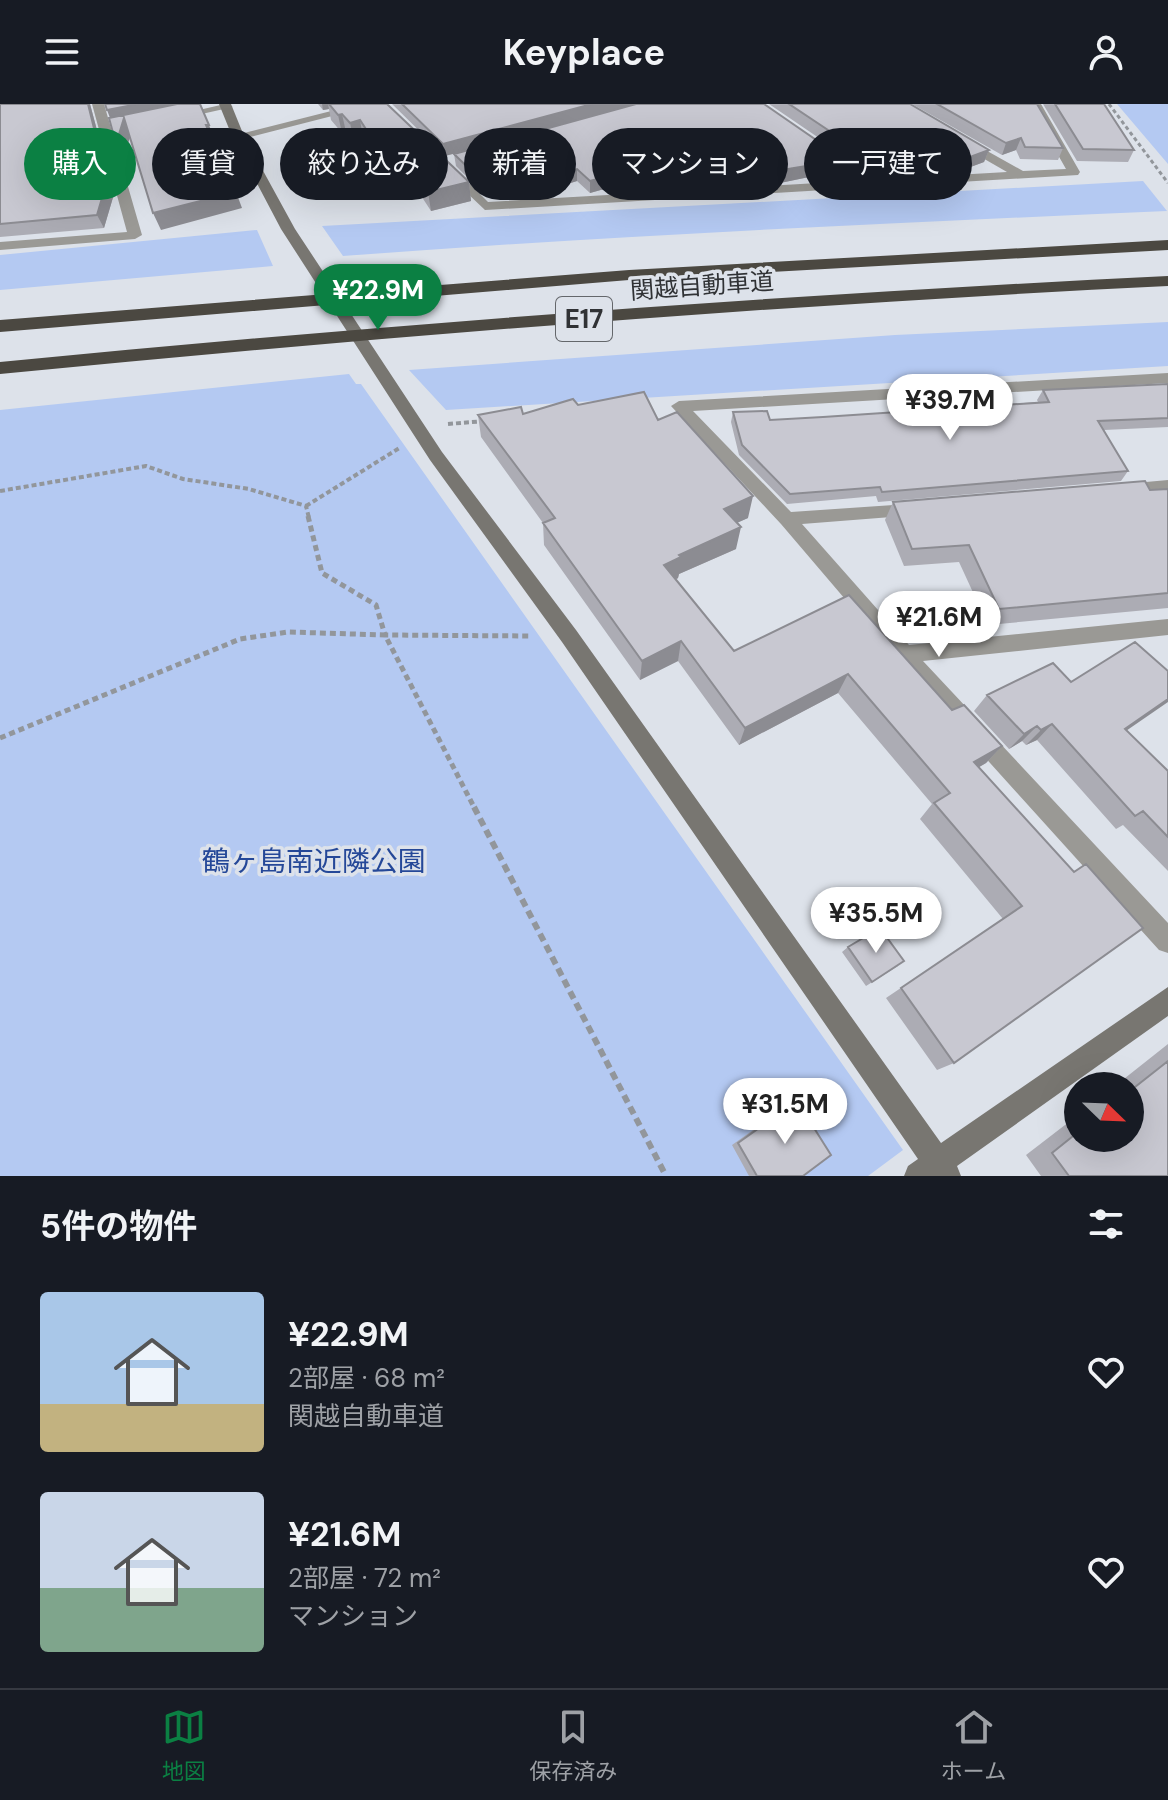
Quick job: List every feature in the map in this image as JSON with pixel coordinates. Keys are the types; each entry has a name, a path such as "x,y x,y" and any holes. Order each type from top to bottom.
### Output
{"highway":[{"path":"228,305 633,264 1168,234"},
{"name":"関越自動車道","path":"0,326 228,305 629,275 1168,245"},
{"name":"関越自動車道","path":"0,368 213,347 568,320 1168,282"}],"street":[{"path":"98,104 104,128"},
{"path":"264,130 373,104"},
{"path":"972,179 1074,172 1035,104"},
{"path":"166,119 226,106 235,128"},
{"path":"115,128 120,127"},
{"path":"972,147 1022,176"},
{"path":"456,159 442,163 485,206 804,188"},
{"path":"264,184 288,229 436,456 569,636 934,1171 1168,1000"},
{"path":"0,246 135,235 125,200"},
{"path":"1168,378 679,406 787,519 904,654 1168,941"},
{"path":"1104,491 1168,486"},
{"path":"787,519 930,507"},
{"path":"904,654 1168,627"}],"path":[{"path":"1109,104 1168,183"},
{"path":"436,425 497,420"},
{"path":"0,491 146,466 183,479 249,489 306,506 410,441"},
{"path":"306,506 322,573 376,605 385,635 666,1176"},
{"path":"0,738 240,639 288,632 569,636"}],"green space":[{"path":"1117,104 1168,104 1168,164"},
{"path":"1143,181 1167,211 652,236 343,256 322,226 804,200 972,200 972,190"},
{"path":"257,230 273,266 0,290 0,255"},
{"path":"1168,322 1168,366 446,410 409,370 895,335"},
{"name":"鶴ヶ島南近隣公園","path":"349,374 356,384 361,384 903,1150 868,1176 0,1176 0,410"}],"building":[{"path":"0,104 88,104 94,128 24,128 24,200 101,200 97,215 0,224"},
{"path":"105,104 138,104 107,110"},
{"path":"177,104 200,104 209,125 206,125 207,128 152,128 152,200 204,200 153,213 136,157 136,128 127,128 124,118 121,128 112,128 109,118"},
{"path":"329,104 387,104 412,128 365,128 360,120 350,123 342,114 338,115"},
{"path":"402,104 592,104 503,128 464,128 464,138 448,143 448,128 427,128"},
{"path":"636,104 764,104 804,132 804,166 788,169 788,128 592,128 590,181 576,169 576,128 549,128"},
{"path":"789,104 910,104 951,128 825,128"},
{"path":"937,104 1037,104 1063,148 1025,147 1021,138 1006,143"},
{"path":"1055,104 1104,104 1134,150 1083,149"},
{"path":"972,140 989,150 972,156"},
{"path":"464,151 464,164 454,154"},
{"path":"448,162 464,177 464,183 448,187"},
{"path":"1168,384 1168,418 1098,421 1128,471 882,492 880,487 790,494 742,445 733,412 767,411 770,420 823,417 1049,402 1043,390"},
{"path":"644,392 658,420 677,412 753,496 724,509 741,527 664,565 734,651 849,595 952,710 964,705 1002,746 974,762 1074,872 1086,864 1143,928 954,1063 901,988 1022,906 934,803 950,793 848,674 745,728 681,641 642,661 543,523 555,518 478,415 521,407 523,414 573,399 578,405"},
{"path":"1145,481 1150,490 1168,489 1168,593 999,609 969,545 912,549 893,502"},
{"path":"1135,642 1168,671 1168,699 1125,729 1168,771 1168,837 1143,811 1135,816 1052,724 1041,730 1037,726 1024,734 987,695 1053,663 1071,682"},
{"path":"880,928 904,961 872,982 848,947"},
{"path":"1168,1061 1168,1176 1069,1176 1052,1153 1064,1143 1064,1152 1144,1152 1144,1080"},
{"path":"797,1101 831,1155 803,1176 757,1176 738,1143"}]}
